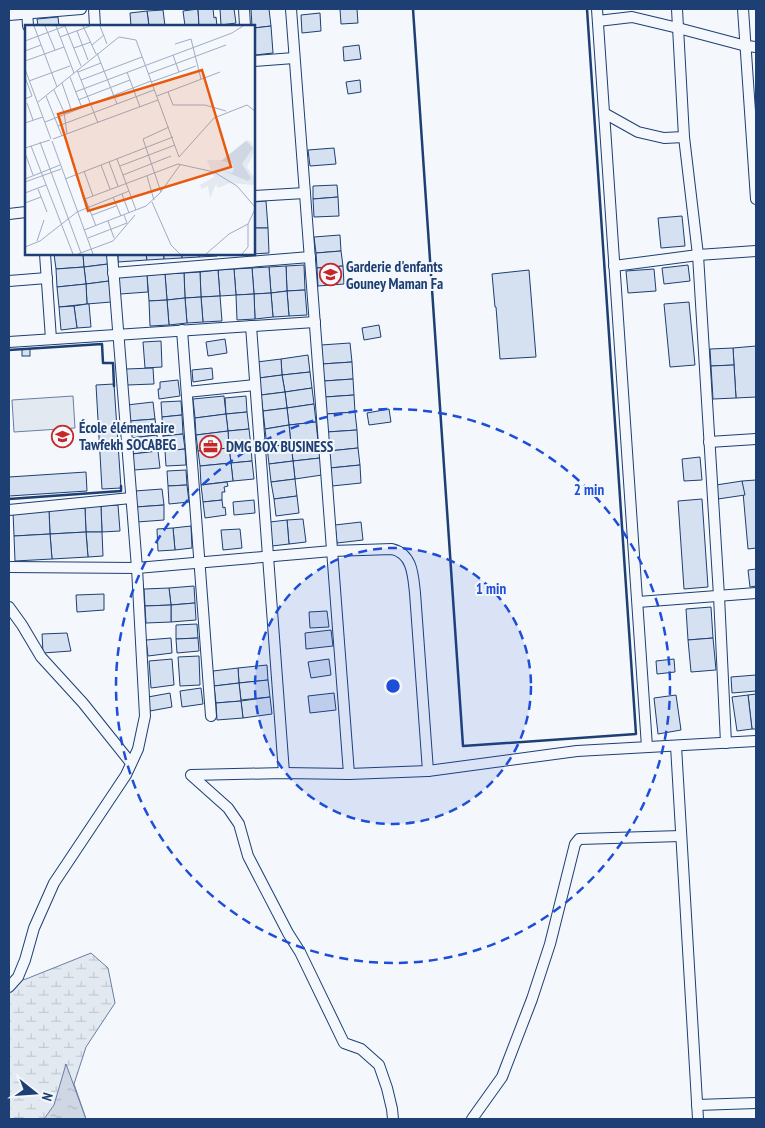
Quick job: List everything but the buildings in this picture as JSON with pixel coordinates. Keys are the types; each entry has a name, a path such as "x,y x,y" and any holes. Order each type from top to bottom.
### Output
{"street":[{"path":"9,14 27,11 81,9"},
{"path":"94,9 95,25"},
{"path":"244,9 245,25"},
{"path":"290,9 349,774"},
{"path":"597,9 648,747"},
{"path":"677,9 684,137 698,255 720,596 726,743"},
{"path":"743,9 751,47 756,199"},
{"path":"27,11 28,25"},
{"path":"598,21 632,18 751,47"},
{"path":"255,61 294,58"},
{"path":"604,112 638,132 664,138 684,137"},
{"path":"255,196 305,193"},
{"path":"9,214 25,212"},
{"path":"614,266 698,255 756,251"},
{"path":"45,255 51,339"},
{"path":"9,987 18,977 34,928 54,883 126,775 138,749 146,716 112,255"},
{"path":"113,272 310,257"},
{"path":"9,281 47,278"},
{"path":"9,342 315,322"},
{"path":"251,326 284,773"},
{"path":"182,330 212,716"},
{"path":"187,392 255,385"},
{"path":"709,442 756,439"},
{"path":"9,510 131,498"},
{"path":"9,567 136,568 332,551 399,551 412,568 428,771"},
{"path":"638,602 756,594"},
{"path":"9,607 41,657 83,703 131,763"},
{"path":"393,1119 387,1088 379,1065 361,1049 344,1043 300,952 288,933 248,856 239,824 228,808 191,775 349,774 428,771 577,751 756,741"},
{"path":"676,746 698,1119"},
{"path":"472,1119 502,1076 532,999 550,944 575,844 579,839 681,836"},
{"path":"697,1105 756,1102"}],"green space":[{"path":"73,396 75,428 14,432 12,400"},
{"path":"91,953 108,968 115,1003 86,1047 74,1084 86,1119 9,1119 9,983 26,979"}],"water":[{"path":"66,1064 86,1119 44,1119 54,1105"}],"wall":[{"path":"413,9 463,746 636,734 587,9"},
{"path":"9,350 102,344 103,363 113,363 114,386"},
{"path":"9,499 121,491 121,486"}],"place":[{"name":"Garderie d'enfants Gouney Maman Fa","path":"330,275"},
{"name":"École élémentaire Tawfekh SOCABEG","path":"63,436"},
{"name":"DMG BOX BUSINESS","path":"210,446"}]}
